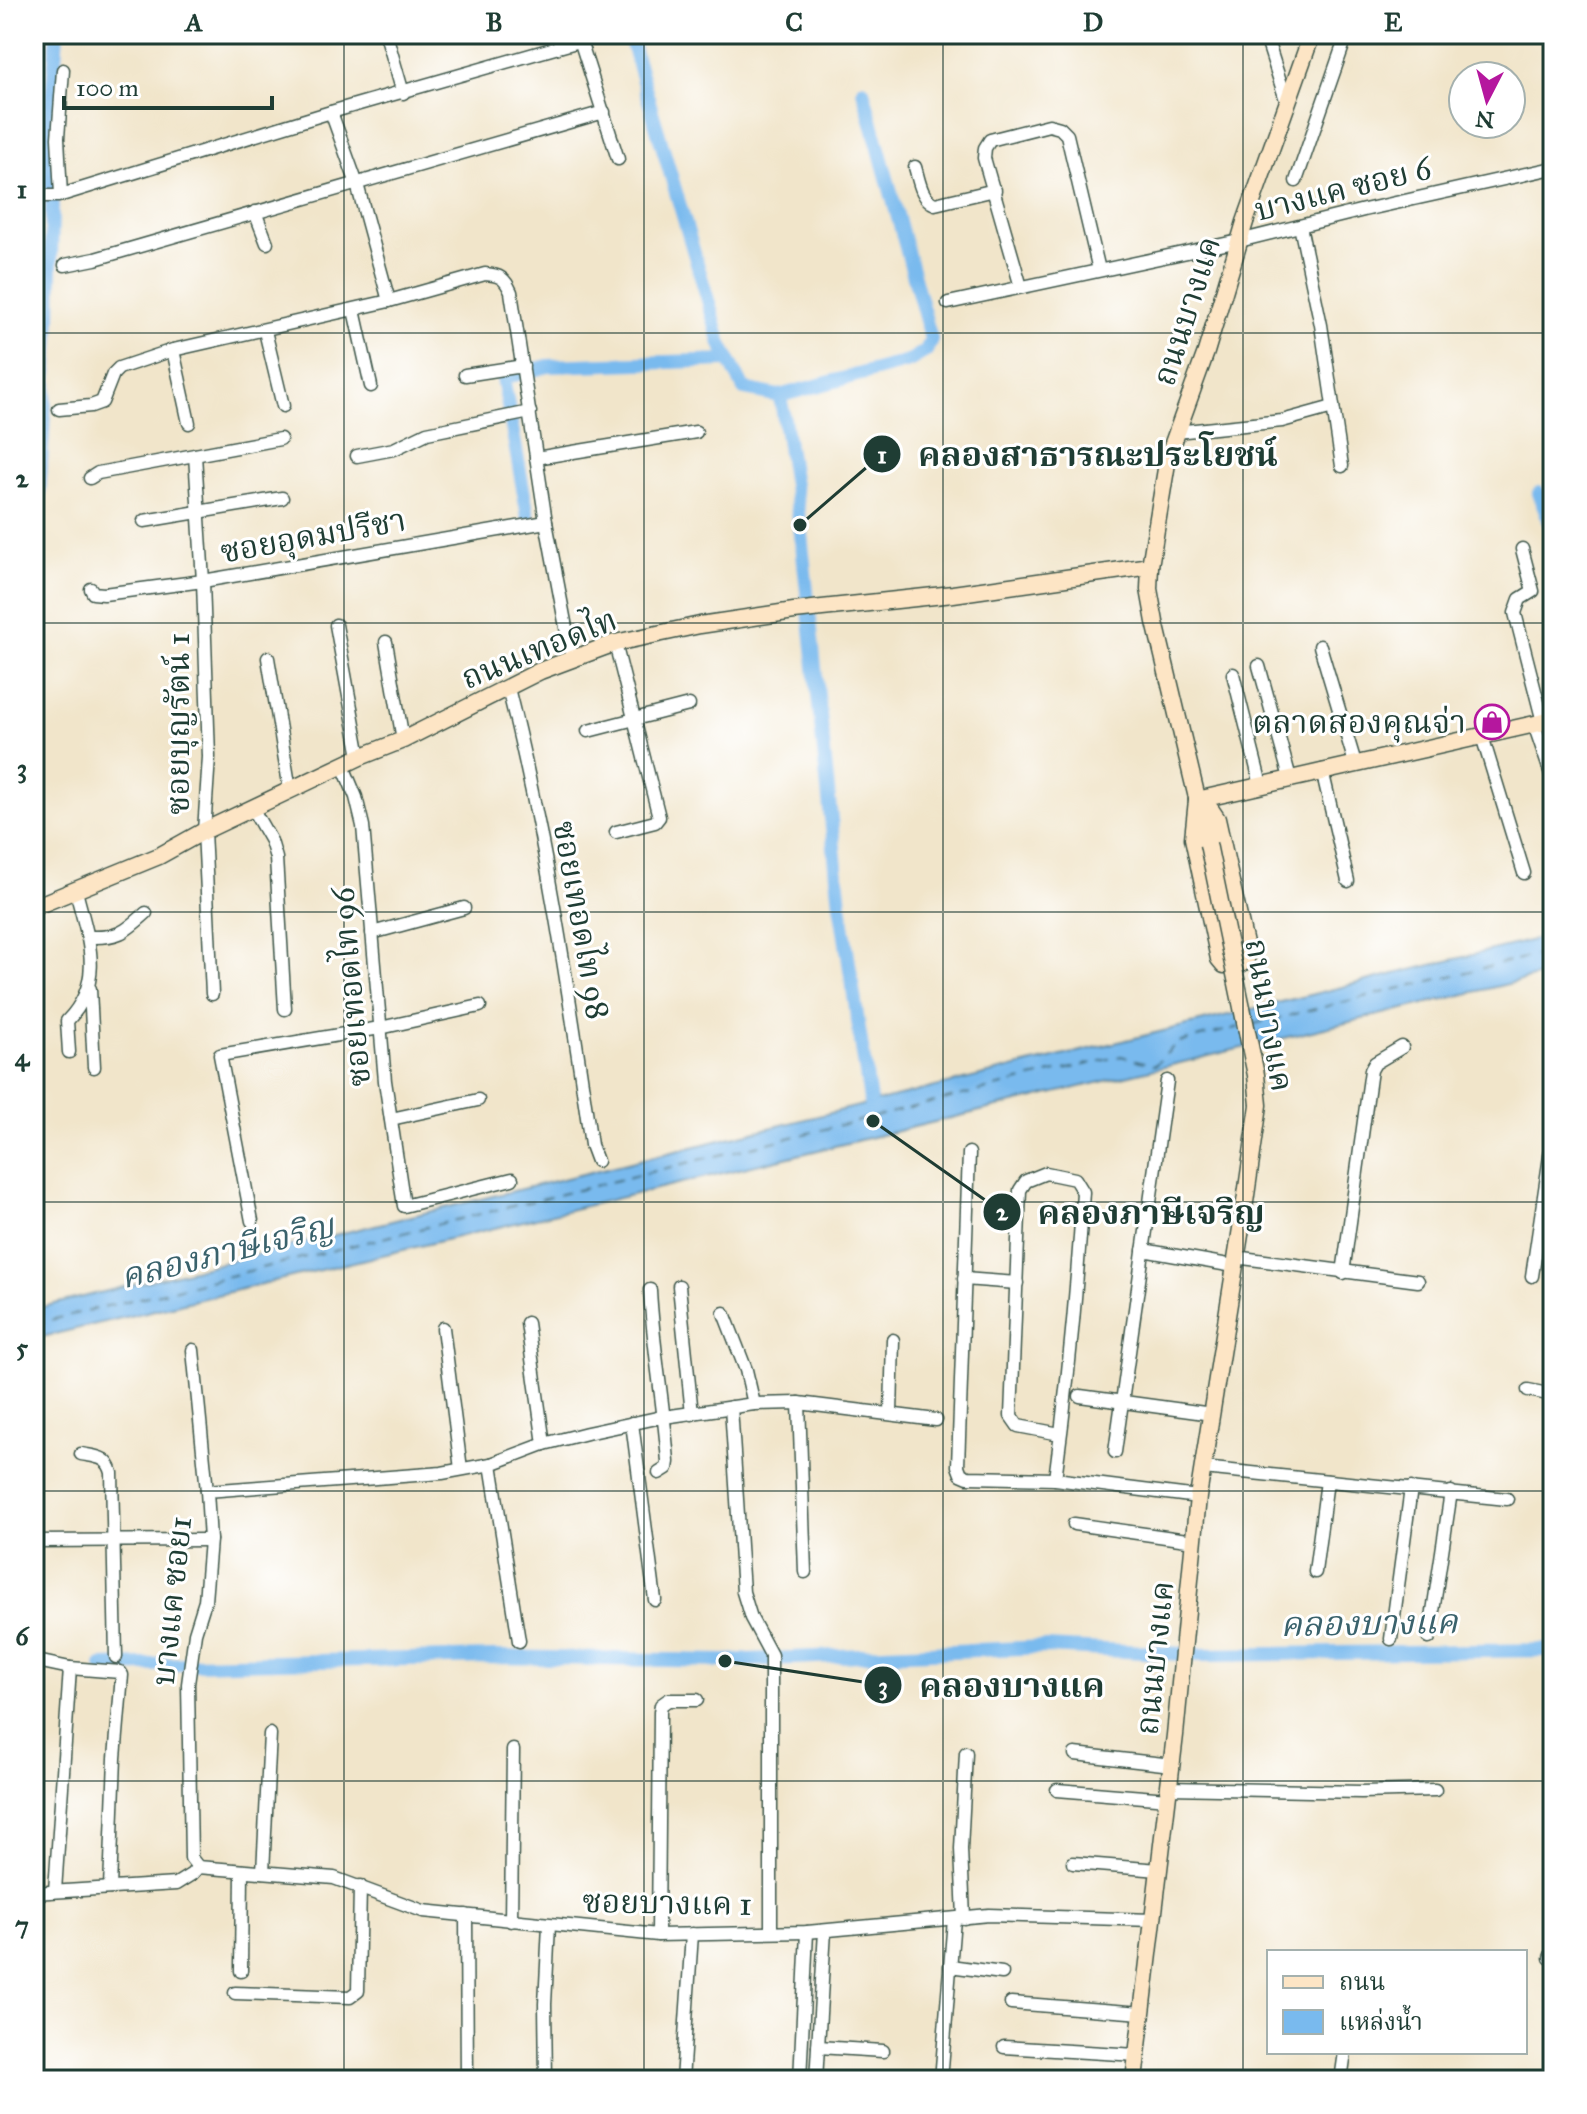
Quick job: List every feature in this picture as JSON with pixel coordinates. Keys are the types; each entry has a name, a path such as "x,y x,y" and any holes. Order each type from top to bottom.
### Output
{"main road":[{"name":"ถนนบางแค","path":"1134,2080 1183,1667 1198,1497 1259,1105 1256,1075 1208,844 1155,622 1149,589 1150,566 1168,457 1312,34"},
{"name":"ถนนเทอดไท","path":"34,907 159,856 204,831 360,757 403,740 540,671 615,643 700,625 794,611 953,594 1150,566"},
{"path":"1197,800 1543,722"},
{"path":"1197,800 1217,819 1247,953 1246,960 1241,964 1224,965 1219,959 1193,838 1197,800"}],"street":[{"path":"386,34 403,93"},
{"path":"35,196 60,196 331,112 604,34"},
{"path":"1265,34 1287,103"},
{"path":"1296,181 1347,34"},
{"path":"580,40 618,159"},
{"path":"60,196 58,138 63,70"},
{"path":"331,112 357,184 389,301"},
{"path":"65,265 95,259 604,112"},
{"path":"1021,287 984,158 985,148 990,140 1049,125 1060,128 1067,135 1099,270"},
{"path":"915,167 923,194 935,204 995,190"},
{"name":"บางแค ซอย 6","path":"948,303 1239,241 1553,168"},
{"path":"255,212 267,243"},
{"path":"1300,226 1321,325 1342,466"},
{"path":"59,409 102,402 113,374 119,368 173,350 354,310 485,274 500,275 511,292 546,522 572,659"},
{"path":"354,310 371,386"},
{"path":"265,331 283,406"},
{"path":"173,350 189,423"},
{"path":"465,375 523,366"},
{"path":"1176,432 1282,421 1333,407"},
{"path":"357,456 394,449 427,433 530,412"},
{"path":"536,458 696,432"},
{"path":"90,478 98,473 280,439"},
{"name":"ซอยบุญรัตน์ 1","path":"195,455 209,757 204,831 212,994"},
{"path":"144,521 282,498"},
{"name":"ซอยอุดมปรีชา","path":"91,589 93,593 104,594 203,581 546,522"},
{"path":"1522,549 1533,591 1520,599 1515,613 1543,722 1553,780"},
{"path":"336,625 360,757"},
{"path":"386,642 403,740"},
{"path":"615,643 659,817 655,822 616,832"},
{"path":"1320,646 1355,763"},
{"path":"268,658 290,790"},
{"path":"1259,666 1290,778"},
{"path":"1233,674 1261,785"},
{"name":"ซอยเทอดไท 98","path":"508,688 531,788 591,1145 597,1161"},
{"path":"588,731 689,705"},
{"path":"1482,736 1524,873"},
{"name":"ซอยเทอดไท 96","path":"343,766 356,797 363,826 380,1028 404,1206 512,1179"},
{"path":"1322,770 1348,881"},
{"path":"252,808 271,841 276,858 285,1009"},
{"path":"69,1052 67,1021 85,997 92,973 88,937 76,891"},
{"path":"372,933 464,908"},
{"path":"88,937 106,937 125,932 146,913"},
{"path":"89,986 94,1067"},
{"path":"252,1221 220,1055 380,1028 480,1006"},
{"path":"1343,1273 1371,1070 1375,1063 1402,1047"},
{"path":"1115,1452 1167,1081"},
{"path":"391,1119 478,1100"},
{"path":"1532,1276 1549,1188 1553,1136"},
{"path":"969,1153 959,1471 968,1477 1055,1479 1198,1497"},
{"path":"1055,1479 1076,1295 1083,1192 1075,1179 1046,1173 1031,1177 1022,1185 1012,1420 1022,1427 1060,1434"},
{"path":"1143,1250 1418,1281"},
{"path":"964,1279 1017,1283"},
{"path":"679,1286 692,1414"},
{"path":"650,1290 653,1344 665,1417 668,1462 667,1468 659,1473"},
{"path":"724,1313 746,1370 754,1404"},
{"path":"527,1323 544,1444"},
{"path":"443,1328 461,1469"},
{"path":"891,1413 893,1340"},
{"name":"บางแค ซอย1","path":"193,1350 210,1540 205,1601 193,1644 188,1684 194,1862"},
{"path":"1528,1390 1553,1395"},
{"path":"1080,1396 1212,1414"},
{"path":"799,1403 805,1572"},
{"path":"207,1491 442,1473 491,1464 544,1444 632,1423 754,1404 799,1403 936,1420"},
{"path":"731,1407 743,1592 751,1618 769,1648 772,1673 771,1931"},
{"path":"632,1423 655,1600"},
{"path":"81,1454 110,1463 116,1657"},
{"path":"491,1464 519,1641"},
{"path":"1203,1468 1507,1499"},
{"path":"1315,1572 1327,1481"},
{"path":"1391,1639 1411,1488"},
{"path":"1429,1638 1451,1492"},
{"path":"1074,1524 1194,1541"},
{"path":"34,1541 210,1540"},
{"path":"37,1661 70,1668 101,1669 122,1675 110,1888"},
{"path":"55,1891 70,1668"},
{"path":"658,1935 661,1705 668,1700 697,1700"},
{"path":"263,1872 270,1734"},
{"path":"511,1921 513,1750"},
{"path":"941,2080 950,1966 959,1918 966,1753"},
{"path":"1075,1754 1172,1765"},
{"path":"1057,1790 1168,1794 1435,1790"},
{"path":"34,1893 176,1884 192,1874 194,1862"},
{"name":"ซอยบางแค 1","path":"194,1862 242,1871 325,1876 360,1886 417,1909 658,1935 825,1931 989,1915 1153,1920"},
{"path":"1073,1863 1159,1870"},
{"path":"241,1971 242,1871"},
{"path":"235,1993 356,1995 360,1886"},
{"path":"466,1915 467,2080"},
{"path":"546,2080 545,2004 549,1925"},
{"path":"816,2080 825,1931"},
{"path":"800,2080 807,1932"},
{"path":"682,2080 692,1934"},
{"path":"950,1966 1002,1973"},
{"path":"1011,2003 1142,2013"},
{"path":"818,2047 883,2051"},
{"path":"1004,2047 1137,2055"},
{"path":"1341,2080 1345,2054"}],"water":[{"path":"1553,935 1553,973 34,1339 34,1309"}],"waterway":[{"path":"34,575 50,318 50,125 57,34"},
{"path":"629,34 721,344 744,389 779,396 782,406 800,525 840,904 873,1120"},
{"path":"779,396 909,361 926,351 931,339 863,90"},
{"path":"528,516 503,378 548,366 728,360"},
{"path":"1539,493 1553,533"},
{"name":"คลองบางแค","path":"102,1666 493,1657 725,1661 1046,1647 1203,1655 1553,1650"}],"ferry route":[{"path":"1254,1024 1553,951"},
{"path":"34,1324 1121,1056 1155,1065 1177,1043 1240,1027"}],"place":[{"name":"คลองสาธารณะประโยชน์","path":"800,525"},
{"name":"ตลาดสองคุณจ่า","path":"1492,722"},
{"name":"คลองภาษีเจริญ","path":"873,1121"},
{"name":"คลองบางแค","path":"725,1661"}]}
